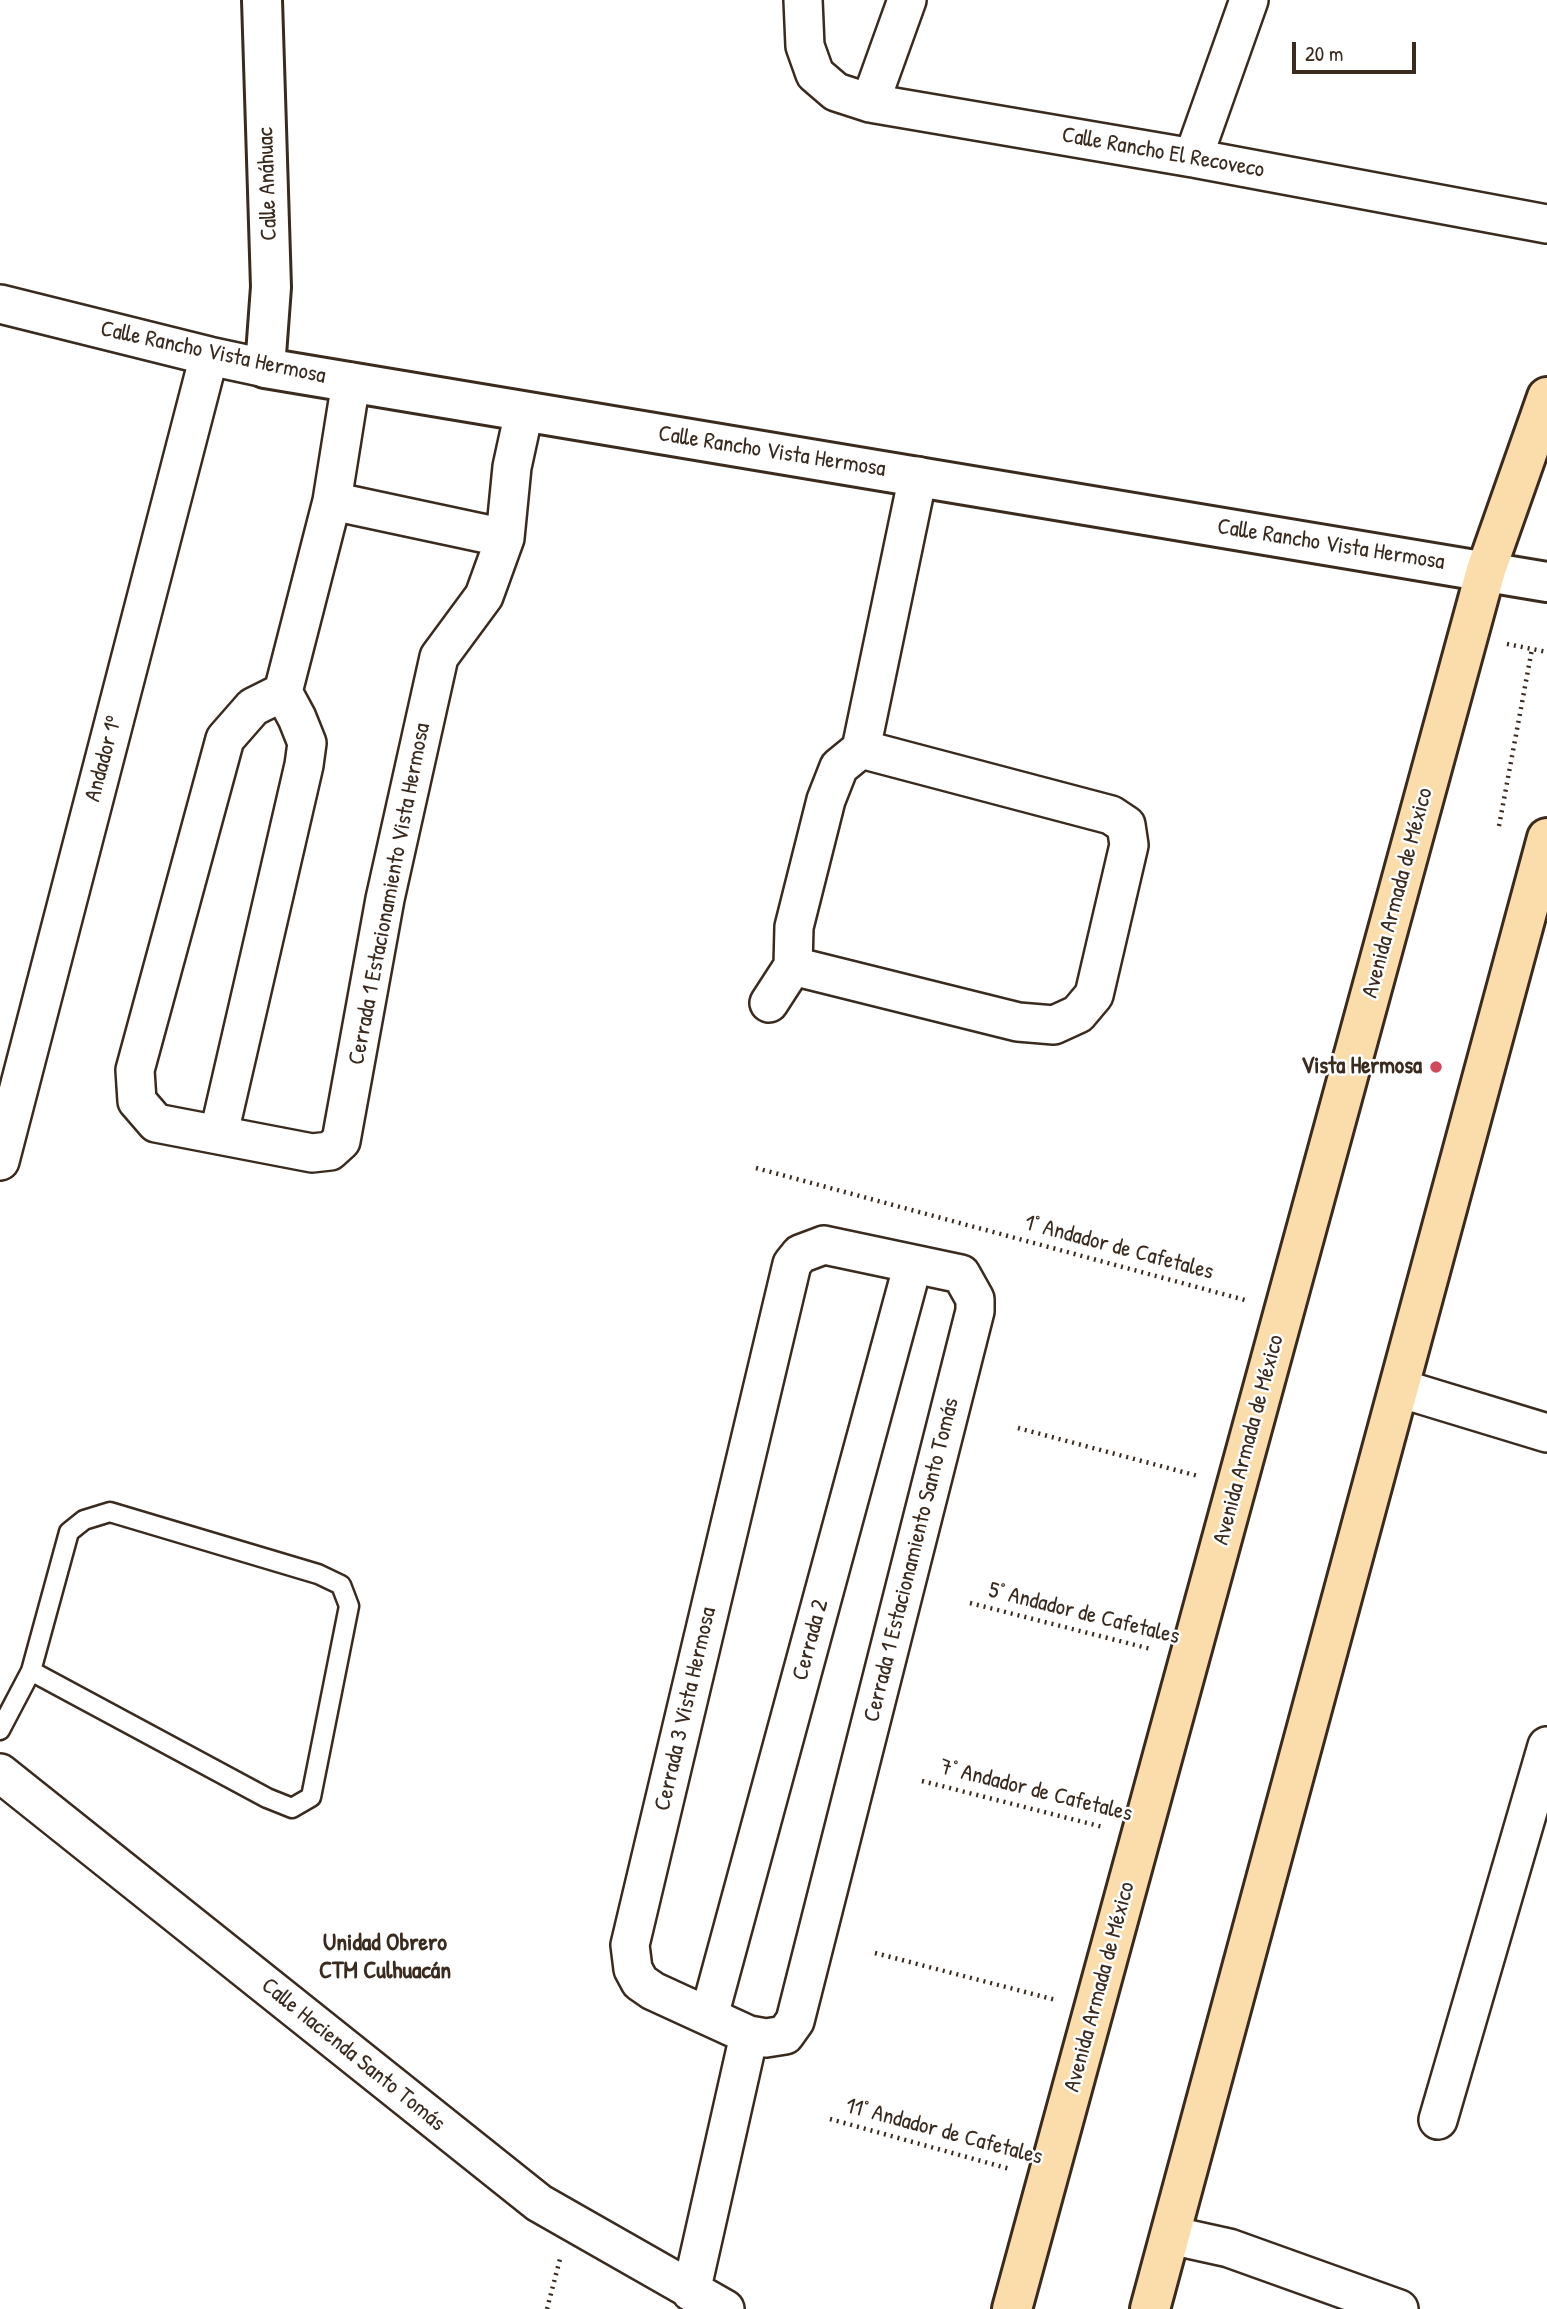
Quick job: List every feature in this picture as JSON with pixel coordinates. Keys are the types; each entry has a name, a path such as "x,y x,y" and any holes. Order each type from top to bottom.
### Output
{"main road":[{"name":"Avenida Armada de México","path":"1012,2309 1486,570 1547,397"},
{"path":"1150,2309 1547,838"}],"street":[{"name":"Calle Anáhuac","path":"262,0 271,287 265,368"},
{"name":"Calle Rancho El Recoveco","path":"803,0 805,46 815,74 836,92 870,103 1193,158 1547,224"},
{"path":"870,103 907,0"},
{"path":"1193,158 1249,0"},
{"name":"Calle Rancho Vista Hermosa","path":"0,304 265,368 1547,582"},
{"name":"Andador 1º","path":"0,1161 209,356"},
{"path":"219,1133 304,765 307,743 283,692 331,501 351,382"},
{"name":"Cerrada 1 Estacionamiento Vista Hermosa","path":"283,692 253,707 225,739 135,1070 137,1101 156,1122 312,1153 330,1151 341,1141 385,899 439,657 484,596 505,538 512,467 523,411"},
{"path":"769,1003 793,966 794,927 826,800 839,767 861,748 918,476"},
{"path":"331,501 505,538"},
{"path":"793,966 1018,1021 1054,1025 1078,1014 1094,995 1129,845 1126,825 1111,815 861,748"},
{"name":"Cerrada 1 Estacionamiento Santo Tomás","path":"792,1264 800,1254 824,1245 961,1274 975,1298 975,1311 795,2021"},
{"name":"Cerrada 3 Vista Hermosa","path":"792,1264 630,1945 633,1969 640,1982 653,1991 749,2035 766,2038 785,2035 795,2021"},
{"name":"Cerrada 2","path":"709,2016 913,1264"},
{"path":"1399,1388 1547,1433"},
{"path":"1438,2120 1547,1746"},
{"name":"Calle Hacienda Santo Tomás","path":"0,1773 539,2203 724,2309"},
{"path":"691,2292 749,2035"},
{"path":"1170,2235 1229,2248 1399,2309"}],"lane":[{"path":"0,1730 31,1671 69,1532 84,1520 110,1512 318,1574 341,1585 349,1606 312,1797 292,1808 267,1798 31,1671"}],"path":[{"path":"1499,826 1532,649"},
{"name":"1° Andador de Cafetales","path":"755,1168 1284,1311"},
{"path":"1018,1428 1236,1486"},
{"name":"5° Andador de Cafetales","path":"970,1603 1189,1659"},
{"name":"7° Andador de Cafetales","path":"922,1781 1141,1836"},
{"path":"876,1953 1094,2010"},
{"name":"11° Andador de Cafetales","path":"830,2119 1048,2179"},
{"path":"547,2309 569,2221"}],"place":[{"name":"Vista Hermosa","path":"1436,1067"}],"district":[{"name":"Unidad Obrero CTM Culhuacán","path":"385,1958"}]}
